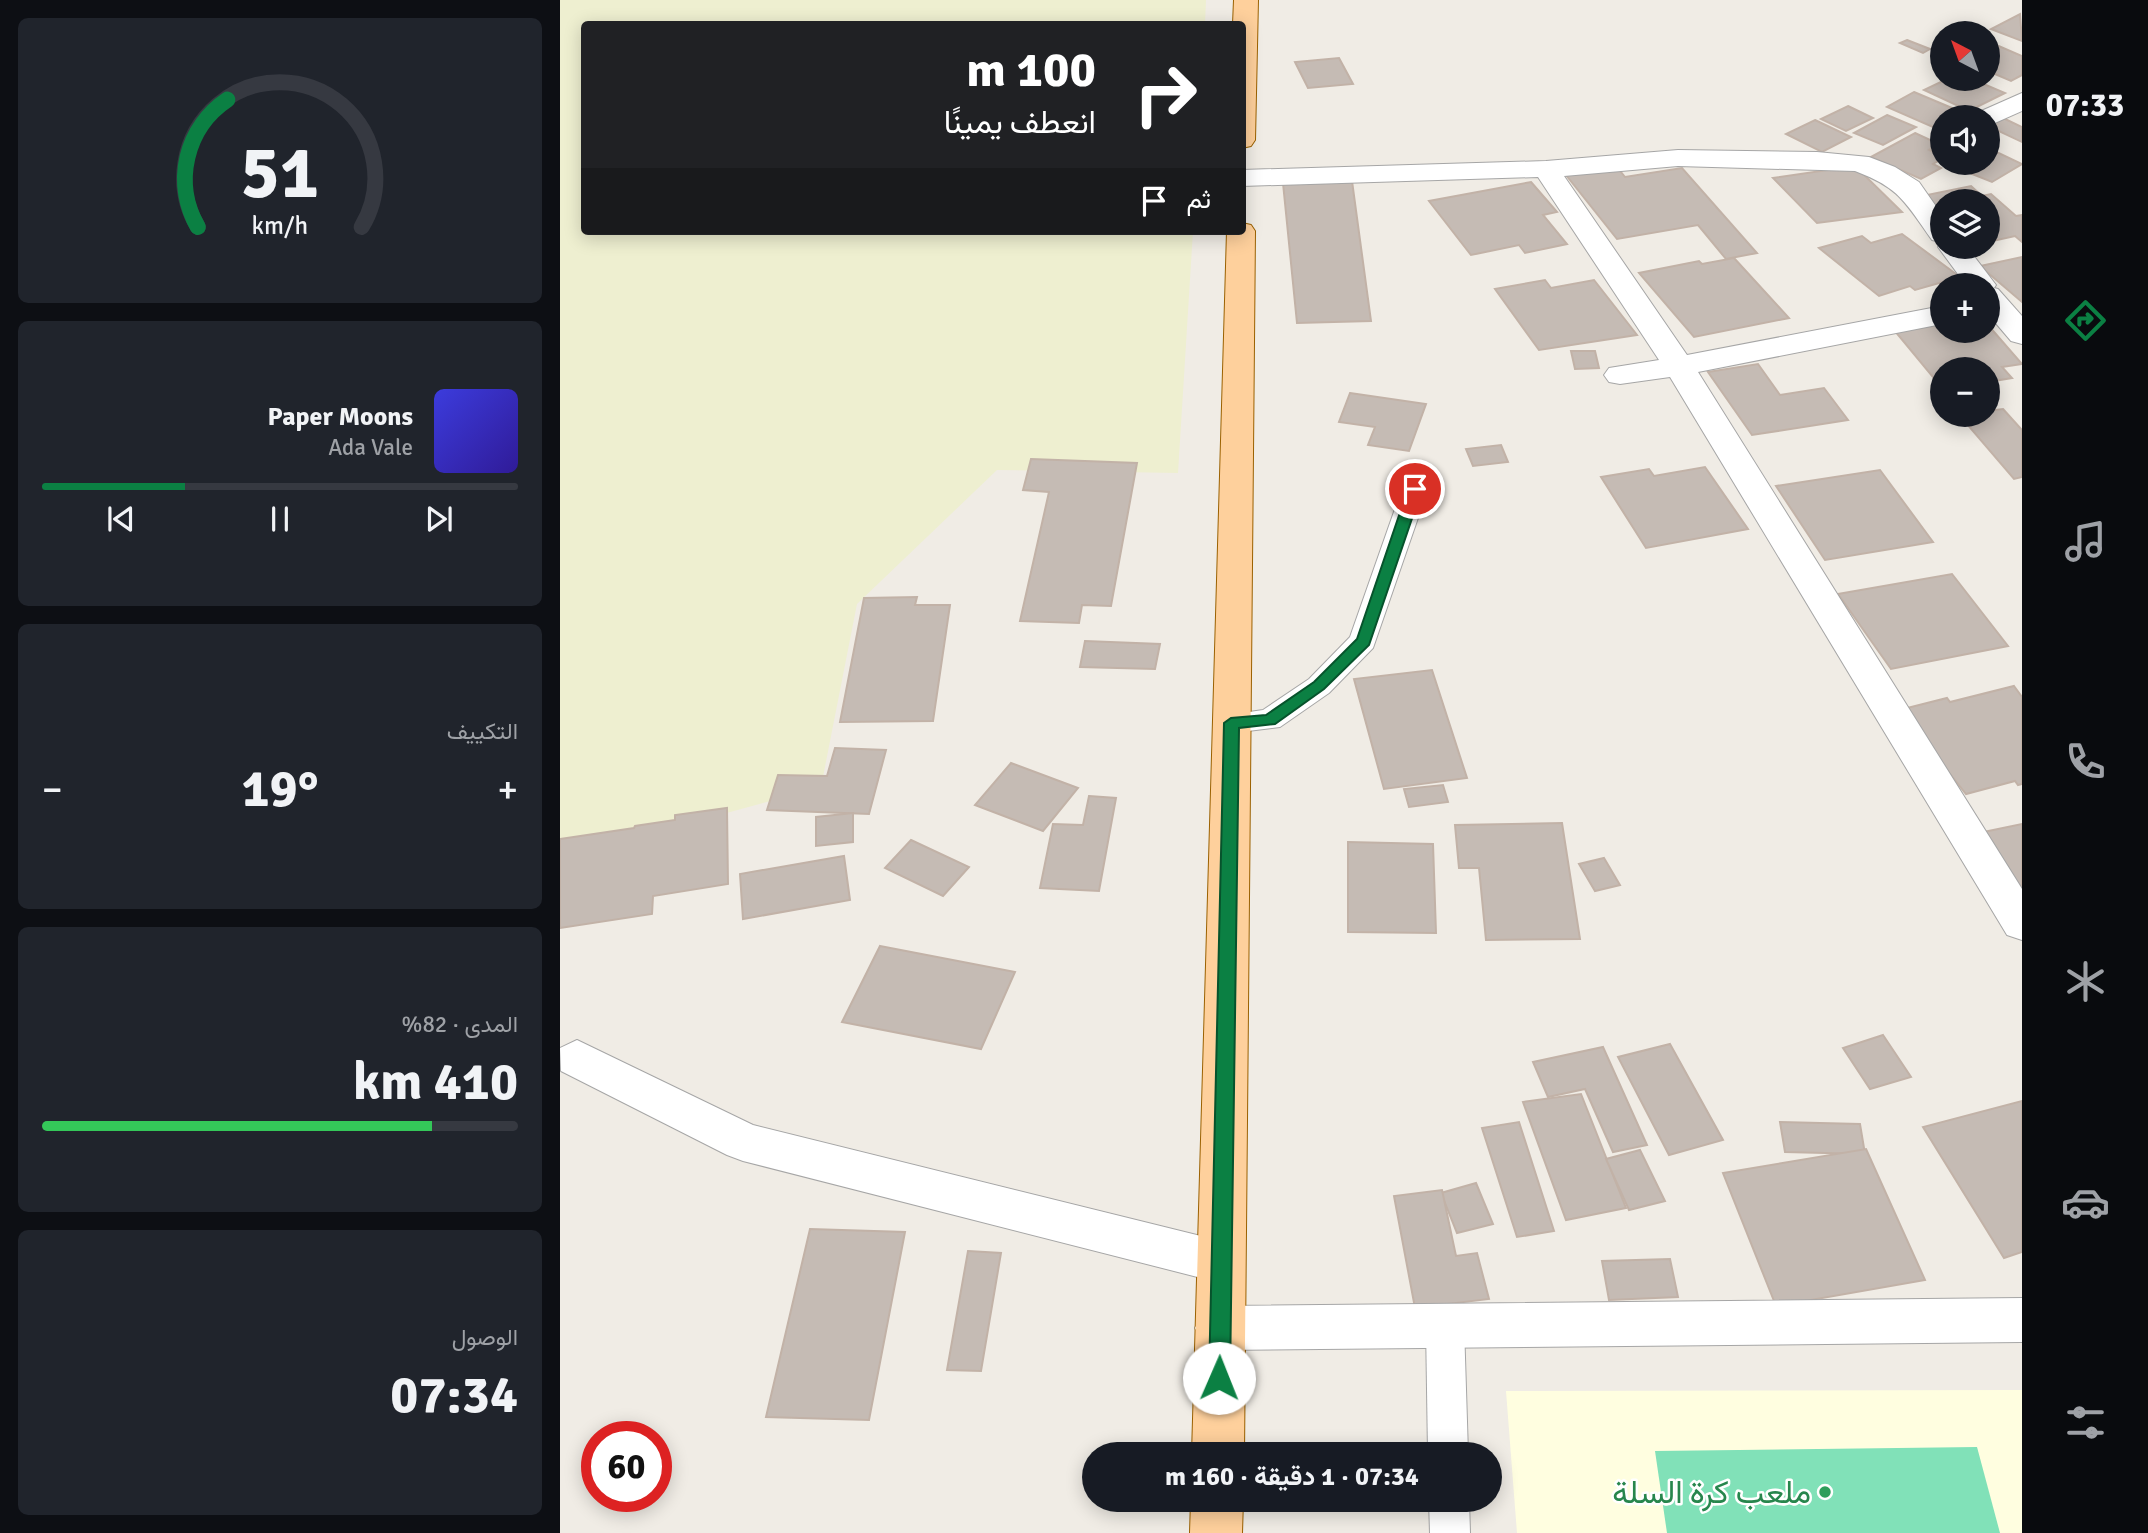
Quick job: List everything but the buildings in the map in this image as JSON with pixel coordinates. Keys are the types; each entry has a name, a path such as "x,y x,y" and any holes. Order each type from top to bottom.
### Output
{"main road":[{"path":"1245,21 1246,0"},
{"path":"1218,1442 1241,235"},
{"path":"1216,1533 1217,1512"}],"street":[{"path":"2000,112 2022,100"},
{"path":"1246,178 1546,169 1678,158 1817,160 1859,163 1885,173 1909,188 1930,217"},
{"path":"1546,169 1679,366 2022,924"},
{"path":"2000,311 2022,335"},
{"path":"1620,375 1930,317"},
{"path":"577,1058 743,1142 1221,1262"},
{"path":"1220,1328 2022,1320"}],"lane":[{"path":"1231,723 1269,720 1319,686 1363,641 1415,489"},
{"path":"1445,1325 1448,1442"},
{"path":"1449,1512 1450,1533"}],"shaded area":[{"path":"560,0 1206,0 1205,21 581,21 581,235 1193,235 1178,473 997,470 857,604 821,787 701,820 560,853"},
{"path":"2022,1390 2022,1533 1517,1533 1506,1391"}],"green space":[{"name":"ملعب كرة السلة","path":"1977,1447 2000,1533 1667,1533 1655,1451"}],"place":[{"name":"ملعب كرة السلة","path":"1825,1492"}],"route":[{"path":"1219,1378 1231,723 1269,720 1319,686 1363,641 1415,489"}]}
